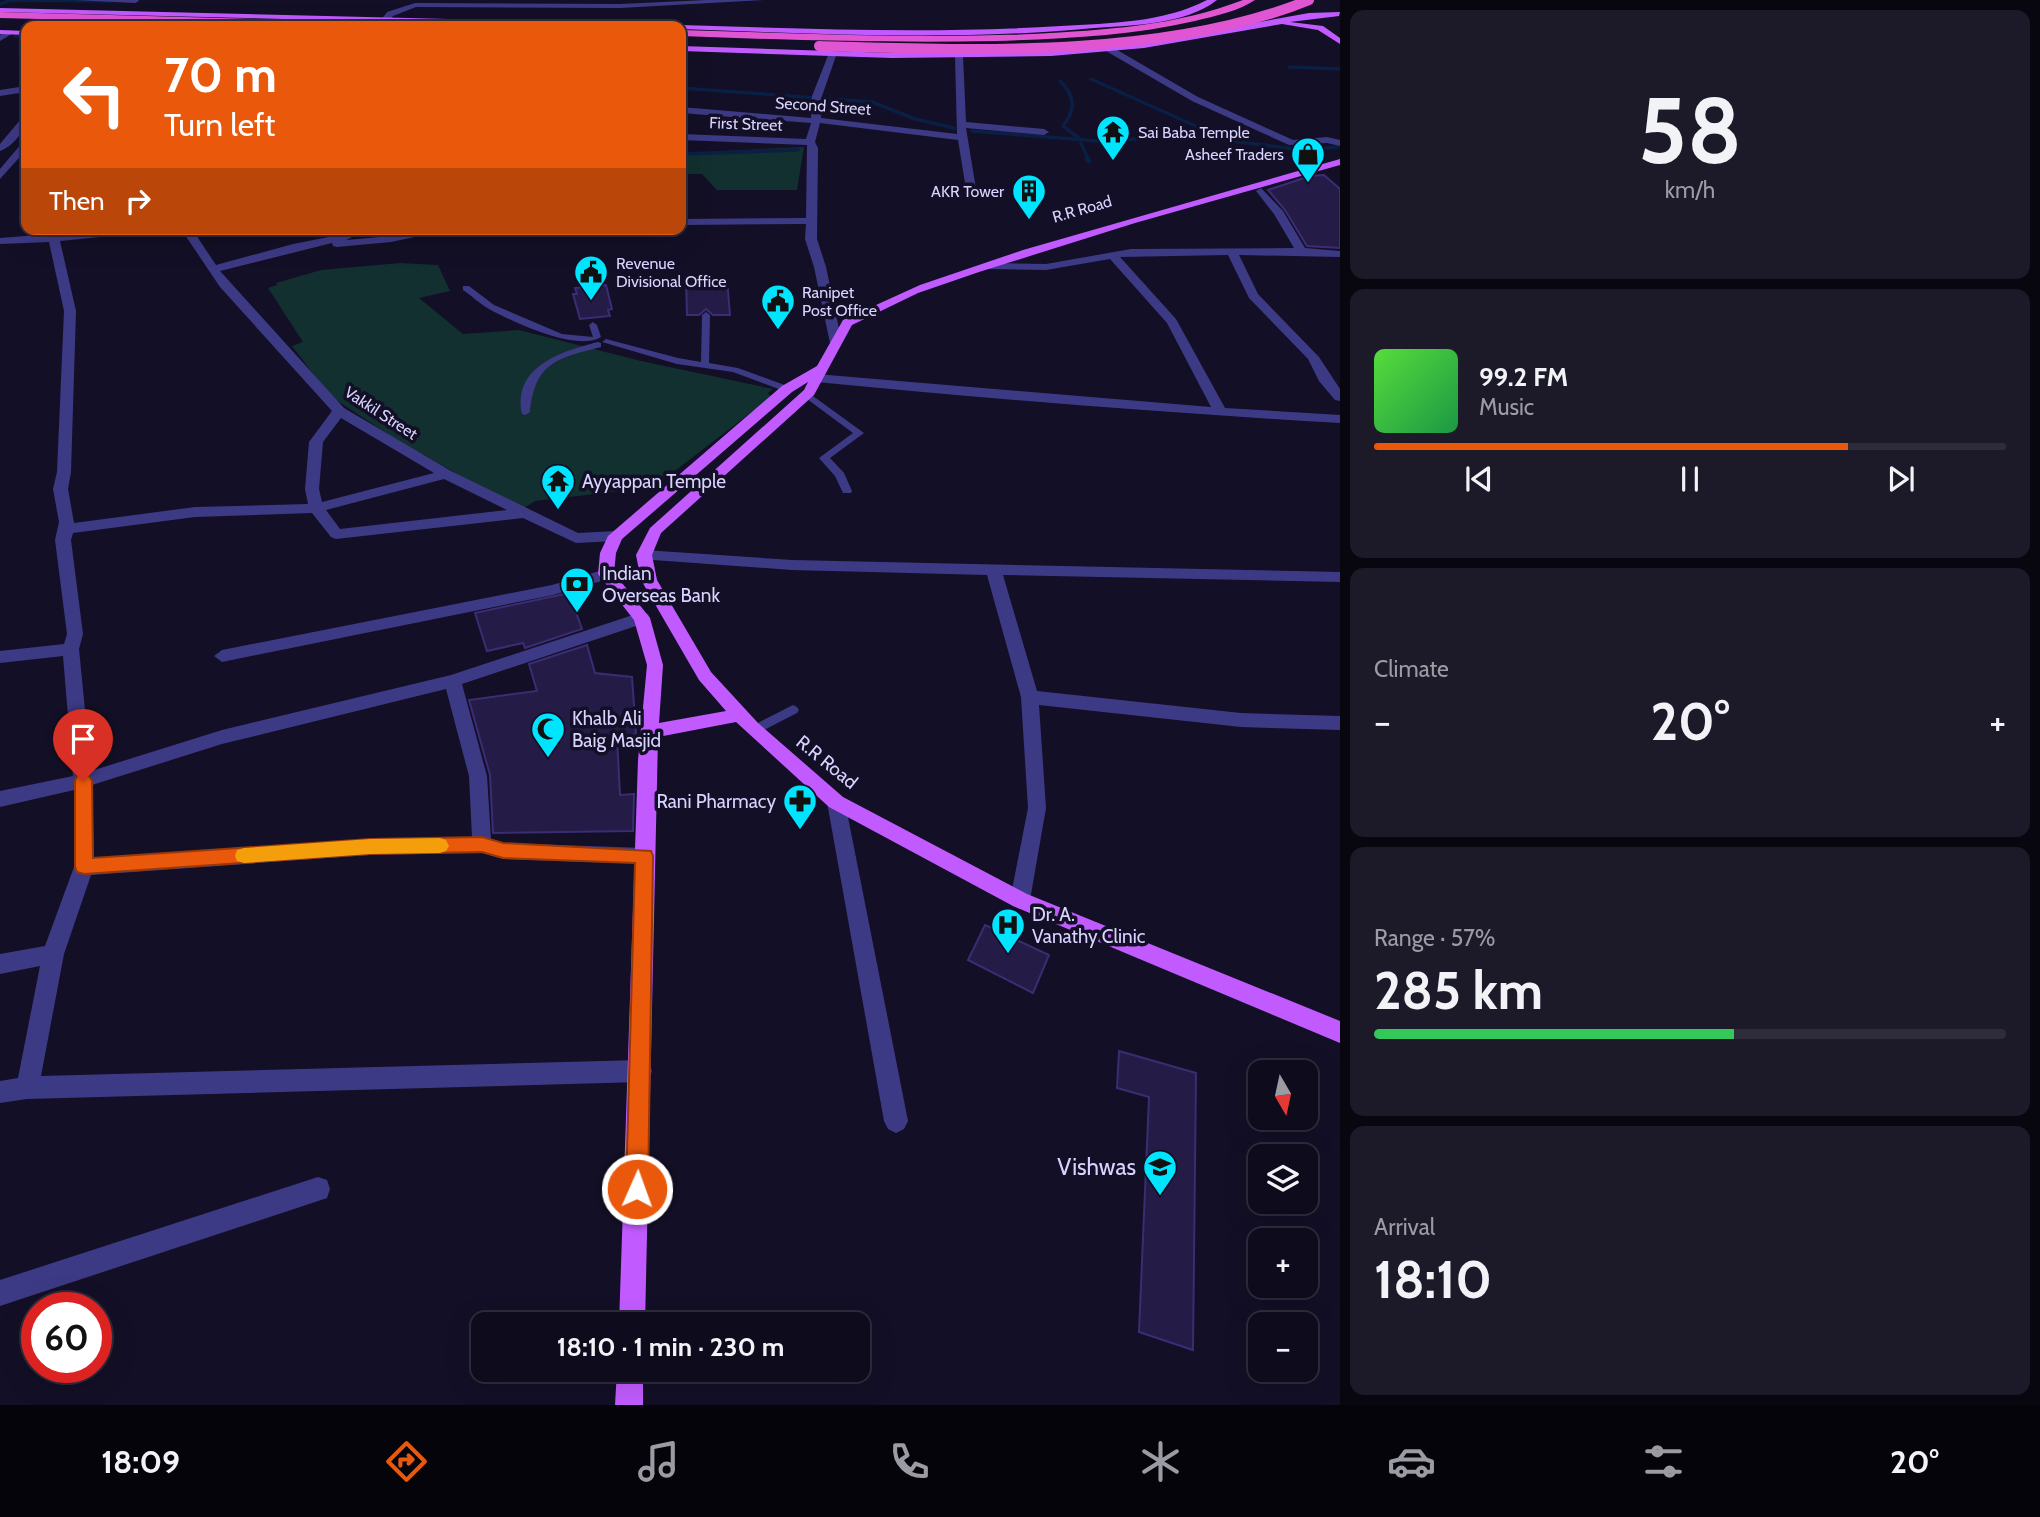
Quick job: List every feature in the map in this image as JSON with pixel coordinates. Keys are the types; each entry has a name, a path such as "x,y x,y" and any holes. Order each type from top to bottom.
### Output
{"highway":[{"path":"686,33 941,38 1082,33 1176,22 1215,13 1251,0"},
{"path":"686,43 973,49 1127,41 1254,19 1310,0"},
{"path":"0,15 217,21"},
{"path":"0,26 21,27"}],"main road":[{"path":"686,27 911,33 1041,30 1153,19 1190,10 1213,0"},
{"path":"1294,0 1321,13 1331,33 1340,42"},
{"path":"1310,0 1340,14"},
{"path":"0,10 425,21"},
{"path":"686,49 959,56 1054,54 1191,39 1321,13 1340,14"},
{"path":"1272,24 1305,25 1331,33"},
{"path":"0,32 21,33"},
{"name":"R.R Road","path":"1340,153 908,284 852,309 836,344 806,394 655,531 644,555 649,580 705,676 747,723 836,802 1020,900 1340,1032"},
{"name":"R.R Road","path":"847,323 904,295 988,266 1340,162"},
{"name":"R.R Road","path":"616,536 787,389 818,374"},
{"path":"787,389 806,394"},
{"path":"616,536 608,553 606,574 642,618 655,665 649,732 632,1312"},
{"path":"649,732 747,723"},
{"path":"629,1405 630,1382"}],"street":[{"path":"79,0 135,0 129,14"},
{"path":"385,20 390,14 417,2 620,3 760,0"},
{"path":"620,3 622,21"},
{"path":"0,39 11,32"},
{"path":"1109,49 1195,99 1292,143 1308,144 1327,140 1340,143"},
{"path":"833,53 817,99 816,121 810,142 813,148 811,239 820,267 836,344"},
{"path":"959,56 962,138 971,189"},
{"path":"0,93 21,90"},
{"name":"Second Street","path":"686,110 816,121 833,120 962,138"},
{"path":"0,148 9,142 21,124"},
{"path":"963,125 1044,132"},
{"name":"First Street","path":"686,137 810,142"},
{"path":"0,176 21,150"},
{"path":"1261,191 1279,213 1301,251"},
{"path":"686,222 811,221"},
{"path":"0,241 92,235"},
{"name":"Vakkil Street","path":"190,235 213,269 271,339 339,411 446,474 576,538 616,536"},
{"path":"213,269 293,247 354,235"},
{"path":"337,244 410,235"},
{"path":"27,1088 53,954 84,867 83,781 71,649 75,634 63,540 69,529 59,481 64,472 70,312 54,239"},
{"path":"1232,251 1253,295 1313,356 1324,377 1340,397"},
{"path":"988,266 1046,267 1131,252 1301,251 1340,254"},
{"path":"1112,255 1172,323 1221,413"},
{"path":"818,374 956,393 1340,419"},
{"path":"339,411 316,442 312,489 316,508 336,534 524,513"},
{"path":"69,529 195,512 316,508 446,474"},
{"path":"644,555 792,565 1340,576"},
{"path":"993,568 1030,697 1037,808 1020,900"},
{"path":"222,656 553,590 606,574"},
{"path":"0,799 83,781 222,737 452,681 642,618"},
{"path":"0,657 71,649"},
{"path":"452,681 478,776 482,845"},
{"path":"1030,697 1241,720 1340,723"},
{"path":"836,802 896,1121"},
{"path":"84,867 370,847 482,845 503,851 645,856"},
{"path":"0,964 53,954"},
{"path":"0,1092 27,1088 641,1071"},
{"path":"0,1293 318,1189"}],"lane":[{"path":"466,288 491,307 560,337 598,341 677,361 735,370 787,389"},
{"path":"705,364 706,315"},
{"path":"593,325 598,341"},
{"path":"526,412 528,384 552,358 598,341"},
{"path":"806,394 859,433 824,458 840,475 847,491"},
{"path":"747,723 793,710"}],"green space":[{"path":"804,147 797,190 717,190 702,174 686,174 686,153"},
{"path":"400,263 438,265 450,291 419,298 463,334 519,330 641,361 773,389 768,393 771,397 654,487 535,501 521,510 397,440 330,396 292,346 303,342 268,288 277,285 276,283 321,270"}],"building":[{"path":"1324,175 1340,189 1340,248 1307,246 1285,210 1268,190 1310,176"},
{"path":"686,278 727,279 730,315 713,315 706,309 699,315 687,315"},
{"name":"Revenue Divisional Office","path":"606,285 612,309 608,310 610,316 580,319 573,294 577,294 575,288"},
{"path":"569,593 582,629 525,648 523,643 487,651 475,613"},
{"name":"Khalb Ali Baig Masjid","path":"587,645 595,673 632,677 636,734 617,738 620,795 634,794 633,831 493,833 490,775 469,700 537,691 529,664"},
{"path":"985,925 1049,955 1033,993 968,960"},
{"path":"1119,1051 1196,1073 1193,1350 1139,1332 1149,1097 1117,1088"}],"waterway":[{"path":"0,4 11,0 112,1"},
{"path":"15,36 21,37"},
{"path":"1289,67 1340,69"},
{"path":"1091,79 1220,137"},
{"path":"1060,81 1069,92 1072,103 1070,114 1063,126 1080,139"},
{"path":"686,88 872,102 915,119 954,128"},
{"path":"972,131 1097,141 1191,136 1303,150 1337,147"},
{"path":"1081,143 1088,159"},
{"path":"686,154 798,150"}],"slow traffic":[{"path":"244,856 370,847 440,846"}],"place":[{"name":"Sai Baba Temple","path":"1113,162"},
{"name":"Asheef Traders","path":"1308,184"},
{"name":"AKR Tower","path":"1029,221"},
{"name":"Revenue Divisional Office","path":"591,302"},
{"name":"Ranipet Post Office","path":"778,331"},
{"name":"Ayyappan Temple","path":"558,511"},
{"name":"Indian Overseas Bank","path":"577,614"},
{"name":"Khalb Ali Baig Masjid","path":"548,759"},
{"name":"Rani Pharmacy","path":"800,831"},
{"name":"Dr. A. Vanathy Clinic","path":"1008,955"},
{"name":"Vishwas","path":"1160,1197"}],"route":[{"path":"83,781 84,867 370,847 482,845 503,851 645,856 637,1189"}]}
